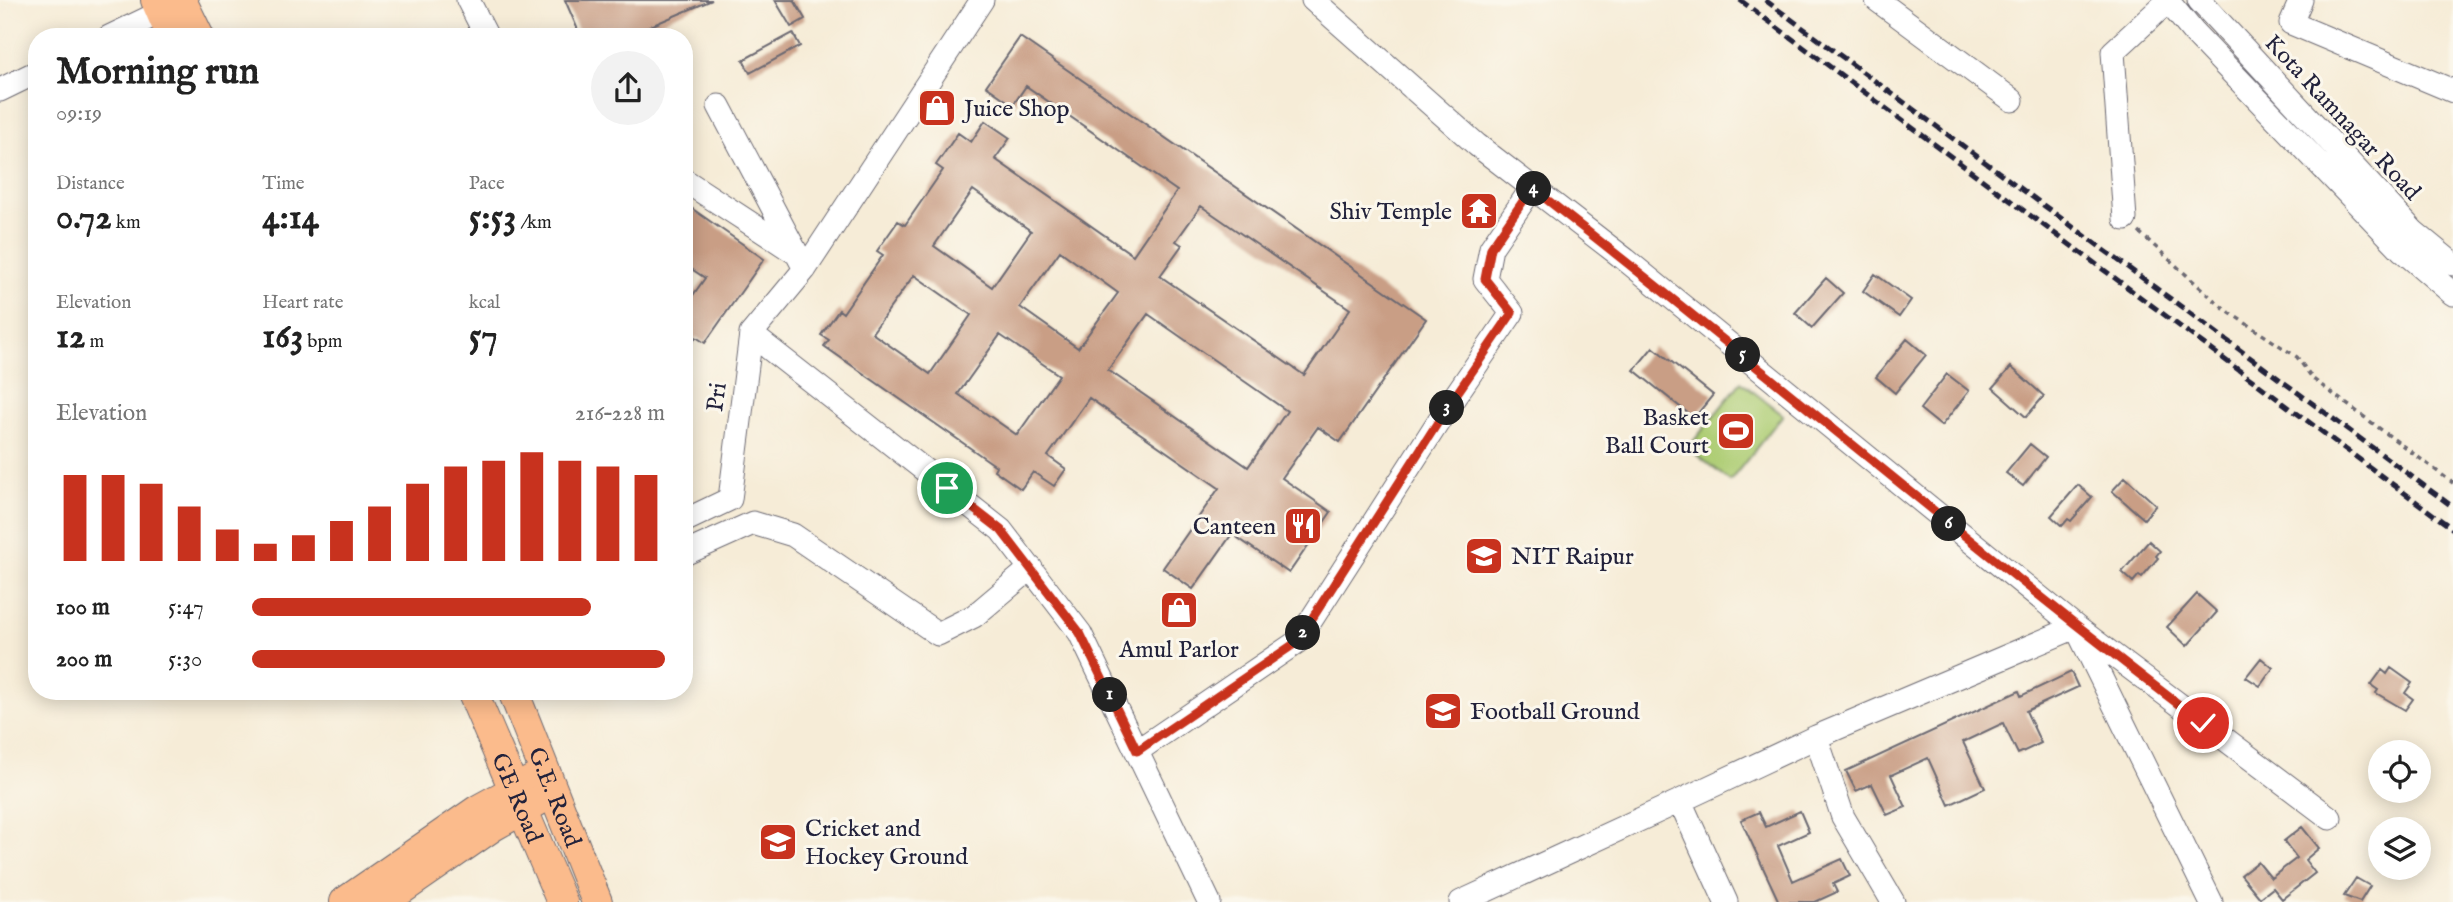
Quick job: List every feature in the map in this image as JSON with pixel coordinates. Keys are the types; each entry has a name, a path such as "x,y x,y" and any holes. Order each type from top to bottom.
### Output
{"main road":[{"path":"168,12 188,28"},
{"name":"GE Road","path":"476,700 562,902"},
{"name":"G.E. Road","path":"516,700 597,902"},
{"path":"345,902 478,810 518,799 548,784"},
{"path":"383,902 493,826 518,799"}],"street":[{"path":"468,0 482,28"},
{"path":"982,0 751,334 1001,530 1080,633 1209,902"},
{"path":"1312,0 1477,145 1626,260 2076,627 2330,818"},
{"path":"1877,0 2012,100"},
{"path":"2125,219 2113,52 2168,0 2194,33 2402,250 2453,294"},
{"name":"Kota Ramnagar Road","path":"2199,0 2414,232 2453,264"},
{"path":"2301,0 2291,23 2453,91"},
{"path":"130,28 168,12"},
{"path":"0,90 28,76"},
{"path":"719,106 801,261"},
{"path":"693,186 801,261"},
{"path":"1137,751 1297,642 1449,405 1512,313 1485,279 1491,248 1532,188"},
{"name":"Pri","path":"730,499 751,334"},
{"path":"693,518 730,499 752,523 793,536 938,634 974,616 1031,568"},
{"path":"693,550 752,523"},
{"path":"1461,902 1816,737 2076,627"},
{"path":"2076,627 2211,902"},
{"path":"1816,737 1843,817 1893,902"},
{"path":"1681,801 1726,902"}],"path":[{"path":"2125,219 2224,309 2297,358 2313,379 2453,483"}],"green space":[{"name":"Basket Ball Court","path":"1741,382 1783,415 1730,481 1688,448"}],"building":[{"path":"565,0 712,0 646,28 577,28"},
{"path":"775,0 794,0 805,19 791,27"},
{"path":"793,33 800,46 750,73 743,60"},
{"path":"1020,37 1426,319 1340,442 1318,427 1282,478 1331,512 1289,573 1232,534 1193,589 1163,568 1219,488 1089,398 1048,456 1066,469 1054,486 1033,472 1021,489 994,470 996,466 824,346 829,340 821,335 839,310 843,313 883,255 877,251 898,221 905,225 943,170 936,165 958,133 971,142 985,121 1010,138 995,159 1133,255 1177,191 1026,86 1013,105 986,86","holes":["973,190 1031,231 992,287 934,246","1201,206 1350,309 1304,375 1160,276 1182,245 1176,241","1060,251 1118,293 1078,348 1020,307","914,275 971,315 930,374 872,333","1148,314 1287,411 1248,467 1108,370","1000,335 1059,375 1017,435 958,394"]},
{"path":"693,209 764,259 705,343 696,337 693,341 693,295 705,278 693,270"},
{"path":"1875,274 1911,300 1899,317 1863,291"},
{"path":"1826,278 1843,293 1812,328 1795,313"},
{"path":"1907,339 1926,355 1895,393 1876,377"},
{"path":"1653,347 1713,395 1694,418 1634,370"},
{"path":"2011,367 2044,396 2026,417 1993,388"},
{"path":"1947,374 1969,391 1941,426 1920,409"},
{"path":"2030,444 2046,457 2023,486 2006,473"},
{"path":"2125,477 2156,505 2144,519 2112,491"},
{"path":"2078,485 2092,497 2071,521 2068,519 2062,526 2051,516"},
{"path":"2149,541 2160,551 2156,556 2158,558 2142,577 2139,575 2133,582 2122,572"},
{"path":"2197,594 2217,612 2187,646 2167,627"},
{"path":"2261,658 2273,668 2260,686 2246,677"},
{"path":"2391,668 2412,683 2405,693 2413,699 2405,710 2376,693 2378,690 2371,685 2382,670 2387,674"},
{"path":"2071,672 2078,687 2026,711 2041,743 2018,754 2003,723 1963,742 1985,788 1949,805 1928,758 1891,775 1906,807 1887,815 1872,784 1856,791 1846,771 2019,691 2021,696"},
{"path":"1800,811 1809,832 1778,846 1793,881 1842,859 1850,876 1833,884 1837,892 1815,902 1779,902 1741,820 1759,812 1766,827"},
{"path":"2302,827 2319,848 2305,860 2315,873 2282,899 2273,888 2260,898 2241,875 2258,862 2271,878 2297,858 2284,841"},
{"path":"2356,878 2370,886 2360,902 2344,896"}],"railway":[{"path":"1740,0 2453,529"},
{"path":"1765,0 2453,507"}],"place":[{"name":"Juice Shop","path":"937,108"},
{"name":"Shiv Temple","path":"1479,211"},
{"name":"Basket Ball Court","path":"1736,431"},
{"name":"Canteen","path":"1303,526"},
{"name":"NIT Raipur","path":"1484,556"},
{"name":"Amul Parlor","path":"1179,610"},
{"name":"Football Ground","path":"1443,711"},
{"name":"Cricket and Hockey Ground","path":"778,842"}],"route":[{"path":"947,488 1001,530 1080,633 1137,751 1297,642 1449,405 1512,313 1485,279 1491,248 1532,188 1626,260 2076,627 2203,723"}]}
